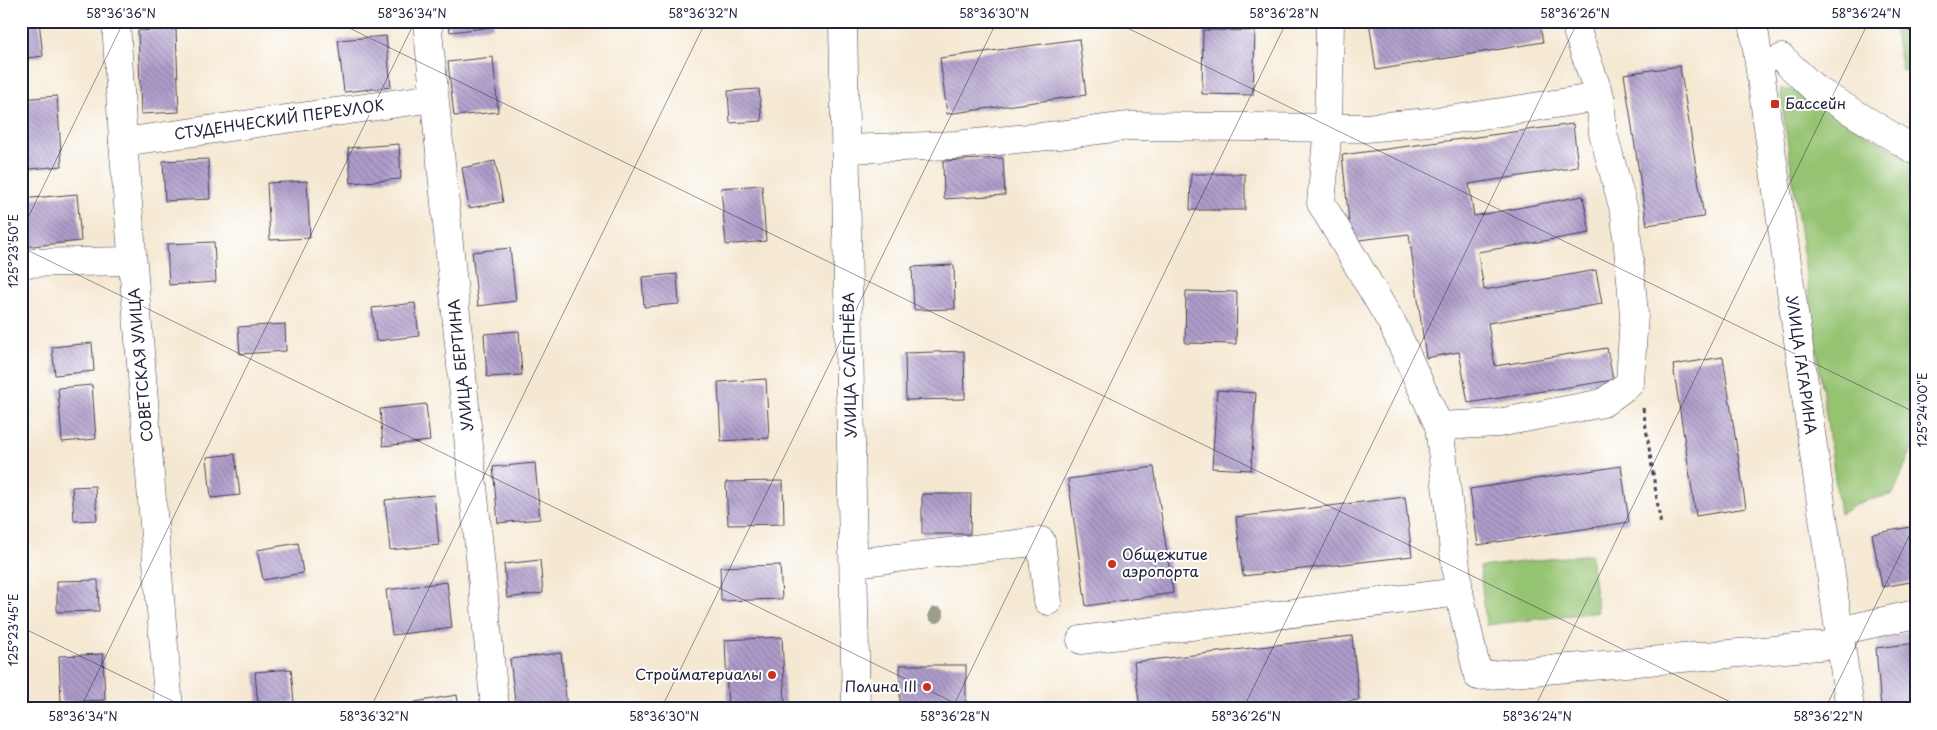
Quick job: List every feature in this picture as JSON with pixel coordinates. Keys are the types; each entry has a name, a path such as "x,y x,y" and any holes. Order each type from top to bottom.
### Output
{"street":[{"name":"СОВЕТСКАЯ УЛИЦА","path":"116,21 132,261 169,709"},
{"name":"УЛИЦА БЕРТИНА","path":"427,21 495,709"},
{"name":"УЛИЦА СЛЕПНЁВА","path":"843,21 856,709"},
{"path":"1330,21 1328,128 1321,203 1393,325 1439,426 1459,592 1478,676 1840,637 1916,614"},
{"path":"1439,426 1498,423 1603,403 1630,383 1634,314 1626,214 1603,133 1600,97 1578,34 1578,21"},
{"name":"УЛИЦА ГАГАРИНА","path":"1753,21 1780,60 1840,637 1850,709"},
{"path":"1780,60 1815,89 1916,151"},
{"path":"846,149 956,144 1060,135 1129,126 1366,128 1449,120 1600,97"},
{"name":"СТУДЕНЧЕСКИЙ ПЕРЕУЛОК","path":"123,142 434,98"},
{"path":"21,263 132,261"},
{"path":"854,564 1041,541 1048,601"},
{"path":"1081,640 1459,592"}],"path":[{"path":"1630,383 1642,398 1661,526"}],"shaded area":[{"path":"1916,630 1916,709 1886,709 1878,639"}],"green space":[{"path":"1893,21 1916,21 1916,69 1902,71"},
{"path":"1780,89 1792,90 1916,163 1916,439 1893,494 1861,502 1840,514"},
{"path":"1591,554 1598,612 1486,625 1480,567"}],"building":[{"path":"21,21 39,21 43,56 21,59"},
{"path":"449,21 493,21 493,27 450,32"},
{"path":"894,21 956,21 956,24 895,28"},
{"path":"1369,21 1539,21 1543,42 1376,70"},
{"path":"176,29 179,112 141,114 138,31"},
{"path":"1203,30 1255,31 1253,95 1202,94"},
{"path":"386,36 391,87 344,92 338,40"},
{"path":"1079,39 1086,95 947,114 940,58"},
{"path":"493,57 498,112 454,116 448,62"},
{"path":"1680,66 1704,217 1647,225 1624,74"},
{"path":"759,89 762,121 730,123 728,91"},
{"path":"57,96 62,166 21,170 21,99"},
{"path":"1573,124 1578,167 1469,184 1474,216 1583,196 1590,233 1478,252 1484,290 1596,270 1602,304 1488,323 1495,366 1607,348 1613,380 1468,403 1459,352 1426,358 1409,234 1351,241 1342,155"},
{"path":"399,144 401,179 351,183 348,148"},
{"path":"1003,158 1005,195 944,199 943,161"},
{"path":"208,159 210,199 165,201 163,161"},
{"path":"495,161 503,202 469,208 462,168"},
{"path":"1191,174 1245,174 1245,210 1190,210"},
{"path":"307,181 310,238 270,240 267,183"},
{"path":"762,185 766,241 726,245 721,188"},
{"path":"77,194 81,241 23,247 21,199"},
{"path":"214,242 216,282 169,285 167,244"},
{"path":"510,248 516,301 478,306 472,252"},
{"path":"954,265 955,309 914,310 912,267"},
{"path":"677,274 679,304 644,307 642,277"},
{"path":"1186,291 1237,292 1236,344 1185,343"},
{"path":"415,303 419,336 376,341 372,308"},
{"path":"285,324 286,351 240,354 238,327"},
{"path":"519,331 522,375 487,377 484,334"},
{"path":"92,343 94,371 55,375 52,347"},
{"path":"964,351 965,399 906,400 905,353"},
{"path":"1723,357 1746,508 1696,516 1673,365"},
{"path":"766,379 769,438 721,441 718,382"},
{"path":"92,385 96,439 62,442 58,388"},
{"path":"1217,390 1256,393 1251,470 1212,468"},
{"path":"426,404 430,441 383,446 380,409"},
{"path":"235,454 240,495 211,498 207,457"},
{"path":"535,463 540,519 498,523 493,467"},
{"path":"1621,466 1629,522 1478,545 1470,489"},
{"path":"1154,467 1173,593 1086,606 1068,479"},
{"path":"783,481 784,524 728,525 726,482"},
{"path":"95,486 97,520 74,521 72,487"},
{"path":"922,494 971,494 970,534 922,534"},
{"path":"434,495 439,545 390,550 385,500"},
{"path":"1405,497 1412,556 1243,576 1236,517"},
{"path":"1916,526 1916,581 1882,587 1872,534"},
{"path":"298,543 303,573 263,580 257,550"},
{"path":"540,560 543,593 507,598 504,564"},
{"path":"780,565 782,599 721,601 720,567"},
{"path":"98,580 99,611 57,612 57,581"},
{"path":"447,582 452,628 392,635 386,590"},
{"path":"1352,636 1359,700 1282,709 1140,709 1134,662"},
{"path":"782,637 785,705 728,708 725,640"},
{"path":"1916,643 1916,709 1881,709 1876,648"},
{"path":"561,653 567,709 516,709 510,659"},
{"path":"103,654 105,700 61,702 59,656"},
{"path":"900,665 966,665 966,709 900,709"},
{"path":"291,669 294,702 258,705 255,672"},
{"path":"457,695 459,709 416,709 415,702"}],"place":[{"name":"Бассейн","path":"1775,104"},
{"name":"Общежитие аэропорта","path":"1112,564"},
{"name":"Стройматериалы","path":"772,675"},
{"name":"Полина III","path":"927,687"}]}
